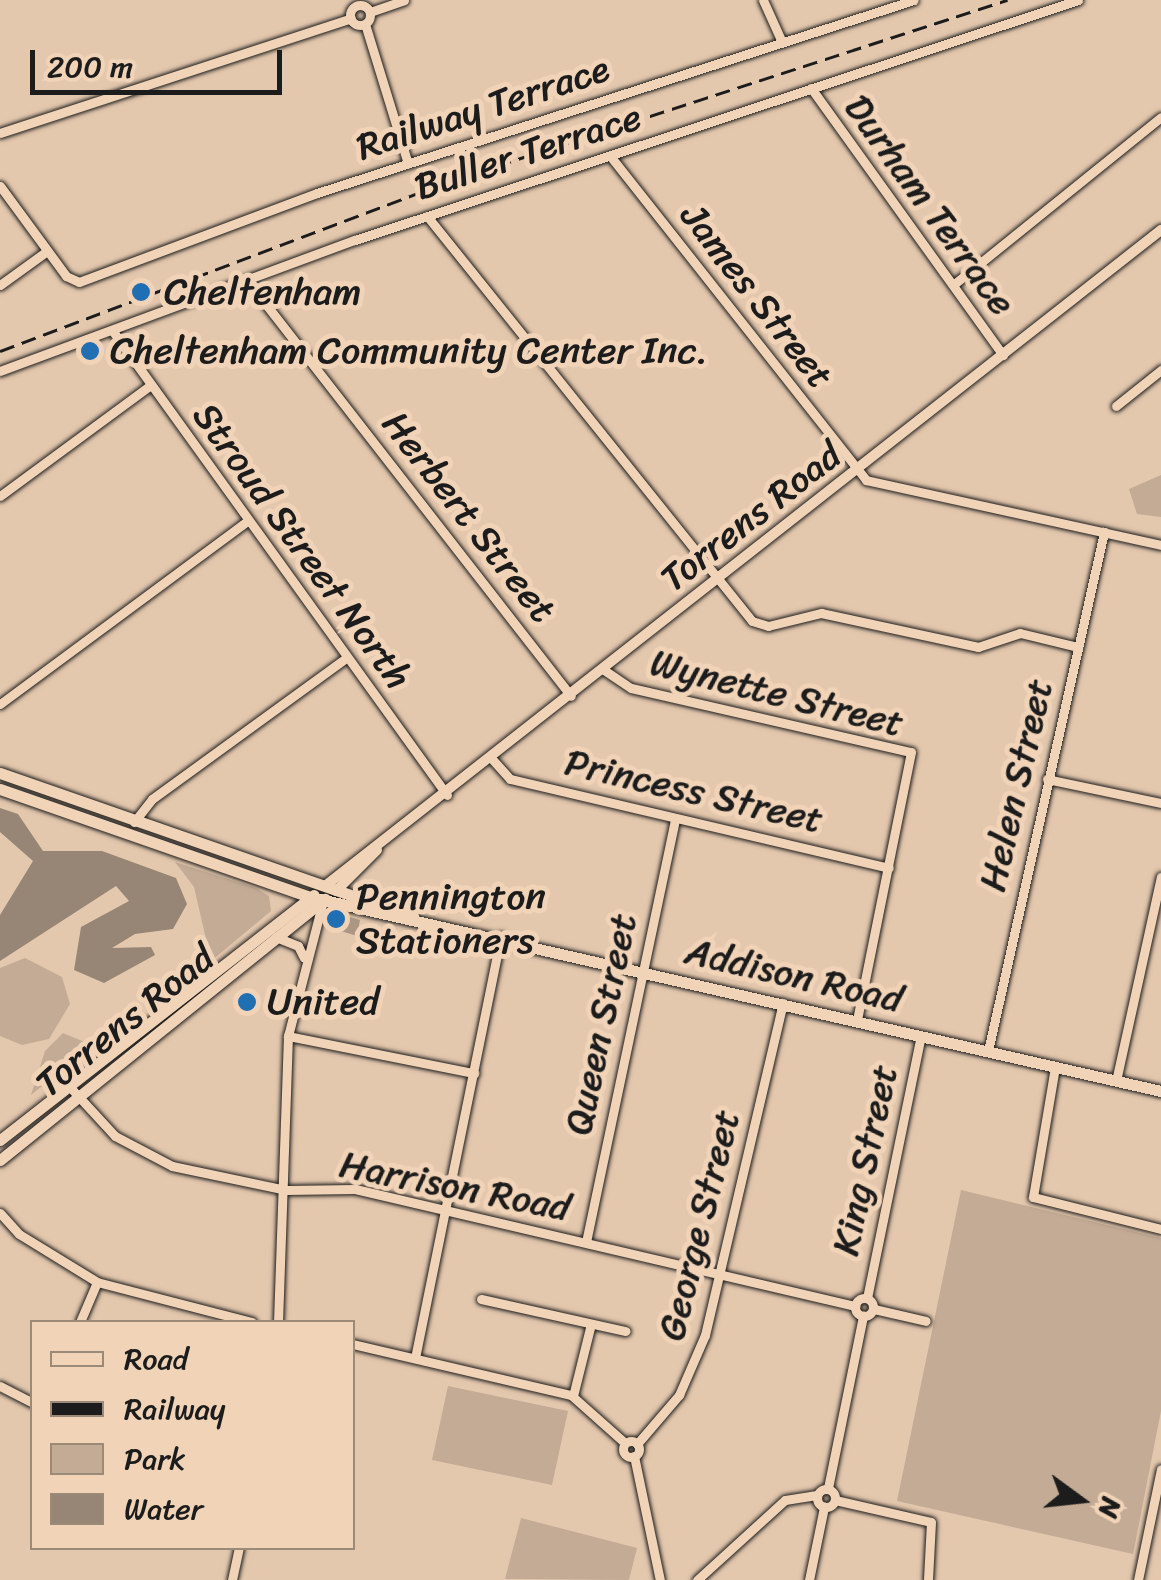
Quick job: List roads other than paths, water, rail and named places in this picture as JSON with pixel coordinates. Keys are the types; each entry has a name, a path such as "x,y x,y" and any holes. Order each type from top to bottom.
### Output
{"main road":[{"name":"Addison Road","path":"0,774 414,917"},
{"name":"Addison Road","path":"0,789 317,899 501,936 1161,1091"},
{"path":"281,886 283,919"},
{"name":"Torrens Road","path":"0,1160 331,888"},
{"name":"Torrens Road","path":"0,1140 283,919 317,899"},
{"path":"130,1037 142,1046"}],"street":[{"path":"404,0 370,12 365,24 408,164"},
{"path":"763,0 782,42"},
{"name":"Railway Terrace","path":"47,251 75,282 408,164 914,0"},
{"name":"Buller Terrace","path":"0,371 427,216 1078,0"},
{"path":"351,18 357,2 370,12"},
{"path":"0,132 351,18 365,24"},
{"name":"Durham Terrace","path":"811,88 1004,355"},
{"path":"953,286 1161,118"},
{"name":"James Street","path":"611,157 857,471"},
{"path":"0,186 47,251 0,285"},
{"path":"427,216 718,582 760,626 810,612 978,647 1012,634 1078,647"},
{"name":"Torrens Road","path":"331,888 1161,230"},
{"name":"Herbert Street","path":"247,280 571,696"},
{"name":"Stroud Street North","path":"112,330 447,795"},
{"path":"1116,406 1161,370"},
{"path":"0,496 150,386"},
{"path":"857,471 874,484 1161,545"},
{"path":"0,704 247,521"},
{"name":"Helen Street","path":"988,1050 1104,532"},
{"path":"134,822 152,800 346,658"},
{"name":"Wynette Street","path":"604,670 631,688 910,752 856,1020"},
{"name":"Princess Street","path":"492,759 510,779 889,868"},
{"path":"1047,779 1161,803"},
{"name":"Queen Street","path":"586,1242 675,818"},
{"path":"1116,1081 1161,877"},
{"path":"278,1320 286,1190 288,1036 317,899"},
{"path":"415,1358 501,936"},
{"path":"276,937 298,946 304,961"},
{"name":"George Street","path":"631,1443 692,1372 723,1274 783,1003"},
{"name":"King Street","path":"867,1298 921,1035"},
{"path":"288,1036 474,1073"},
{"path":"1055,1067 1030,1191 1038,1200 1161,1229"},
{"name":"Harrison Road","path":"68,1085 115,1136 152,1158 286,1190 355,1189 855,1306"},
{"path":"0,1212 19,1234 97,1282 244,1320"},
{"path":"81,1320 97,1282"},
{"path":"863,1316 855,1306 867,1298 874,1309 926,1321"},
{"path":"481,1300 626,1332"},
{"path":"835,1500 828,1488 863,1316 874,1309"},
{"path":"573,1396 591,1324"},
{"path":"355,1345 573,1396 631,1443 660,1580"},
{"path":"0,1386 30,1401"},
{"path":"1138,1580 1161,1469"},
{"path":"697,1580 785,1500 816,1495 828,1488"},
{"path":"809,1580 824,1507 816,1495"},
{"path":"824,1507 835,1500 931,1522 928,1580"},
{"path":"232,1580 238,1550"}],"water":[{"path":"0,808 18,814 43,851 102,851 176,878 187,904 173,929 135,934 112,948 151,947 155,955 104,983 74,970 81,927 129,901 116,886 0,961 0,915 33,861 0,832"}],"railway":[{"path":"0,351 453,180 1007,0"}],"place":[{"name":"Cheltenham","path":"141,292"},
{"name":"Cheltenham Community Center Inc.","path":"90,351"},
{"name":"Pennington Stationers","path":"336,919"},
{"name":"United","path":"247,1002"}]}
